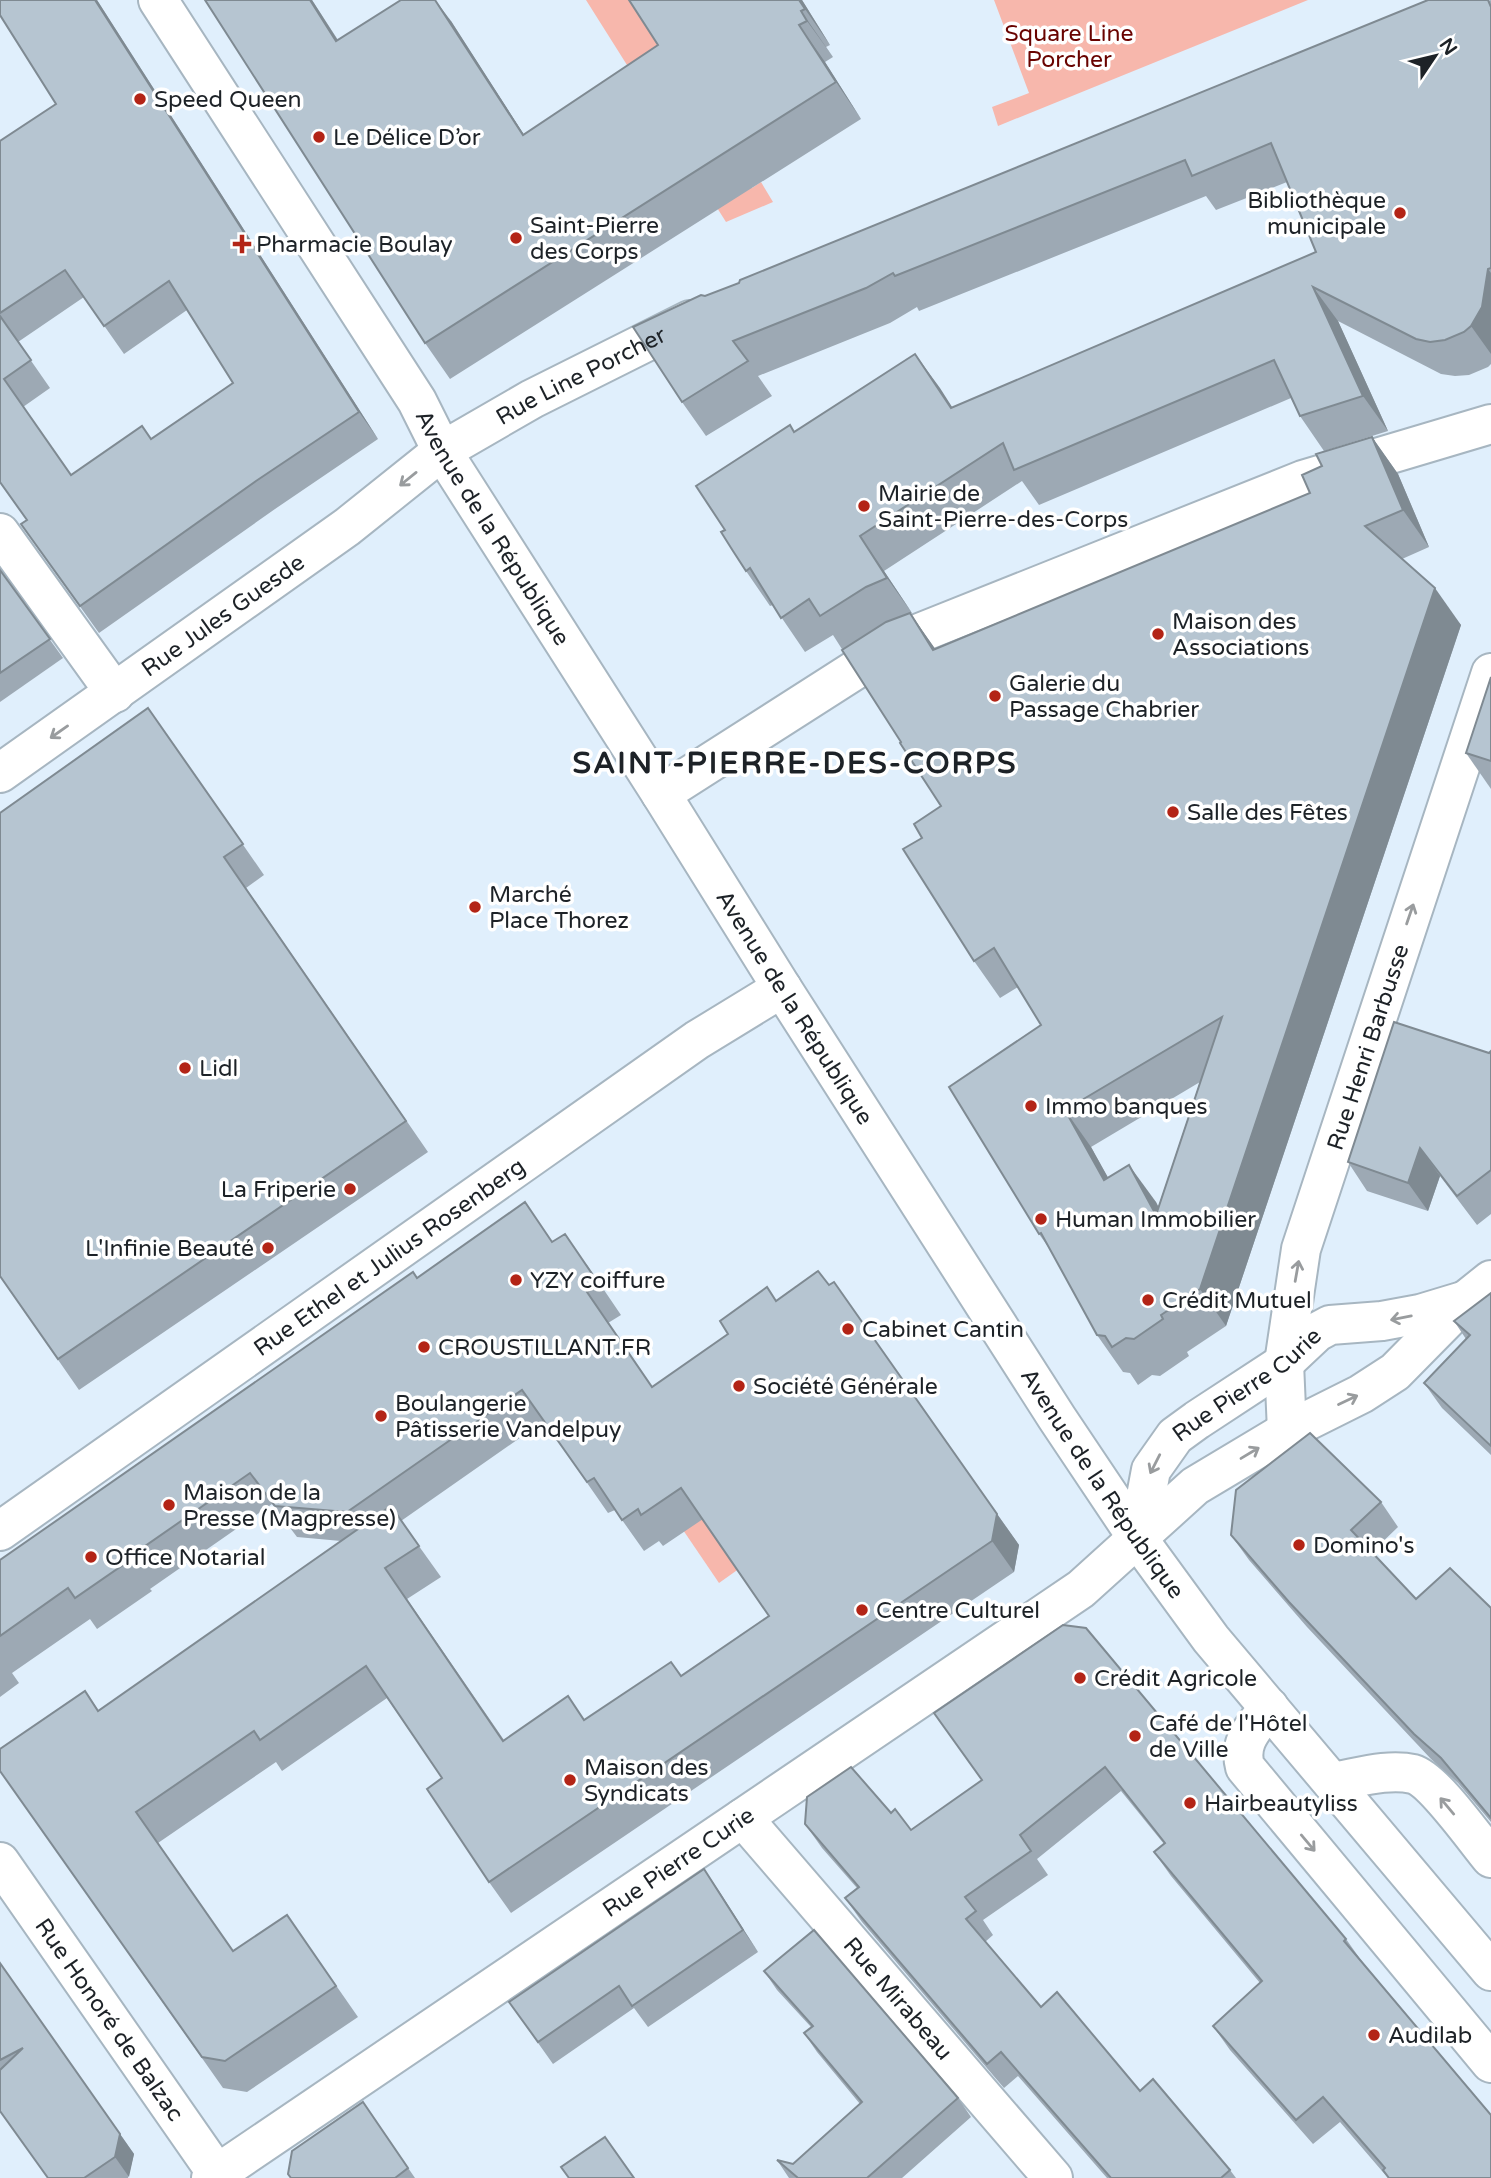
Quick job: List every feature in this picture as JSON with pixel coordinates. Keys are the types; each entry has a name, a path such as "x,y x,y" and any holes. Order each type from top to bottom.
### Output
{"street":[{"name":"Avenue de la République","path":"158,0 416,401 442,451 782,988 1057,1418 1138,1539 1211,1639 1491,1971"},
{"name":"Rue Line Porcher","path":"442,451 532,399 718,306"},
{"path":"661,794 902,640 1303,480 1491,424"},
{"name":"Rue Jules Guesde","path":"0,773 347,527 442,451"},
{"path":"0,533 115,693"},
{"name":"Rue Henri Barbusse","path":"1287,1431 1284,1363 1301,1249 1491,673"},
{"name":"Rue Ethel et Julius Rosenberg","path":"0,1531 697,1040 782,988"},
{"name":"Rue Pierre Curie","path":"1138,1539 1151,1470 1175,1436 1284,1363 1317,1332 1330,1325 1382,1321 1420,1314 1479,1290"},
{"name":"Rue Pierre Curie","path":"216,2177 1081,1589 1195,1486 1287,1431 1361,1394 1395,1372 1479,1290"},
{"path":"1269,1707 1244,1743 1242,1755 1245,1767 1491,2063"},
{"path":"1332,1782 1391,1772 1414,1774 1429,1783 1491,1858"},
{"name":"Rue Mirabeau","path":"743,1818 1022,2163 1053,2178"},
{"name":"Rue Honoré de Balzac","path":"0,1862 216,2177"}],"green space":[{"path":"586,0 632,0 752,188 761,182 773,202 726,222"},
{"name":"Square Line Porcher","path":"994,0 1308,0 998,126 992,107 1029,93"},
{"path":"726,1496 764,1551 719,1583 681,1527"}],"building":[{"path":"0,0 95,0 359,412 256,481 80,606 21,524 27,520 0,482 0,316 31,360 4,379 71,475 142,426 151,439 233,383 169,281 104,326 65,270 0,313 0,141 56,104 0,15"},
{"path":"205,0 310,0 336,41 401,0 435,0 523,135 658,45 629,0 799,0 805,9 801,11 807,21 799,25 836,82 425,343"},
{"path":"1428,0 1488,0 1491,7 1491,268 1488,269 1482,307 1471,326 1445,340 1430,342 1416,339 1313,287 1363,396 1300,416 1274,360 1014,470 1003,443 860,536 887,578 866,587 820,616 809,599 781,618 750,568 746,571 733,551 721,532 725,530 696,486 790,425 794,432 915,354 951,408 1316,252 1271,143 1192,176 1185,160 895,276 893,273 866,288 733,341 748,361 682,402 633,327 701,295 705,296 739,283 740,280"},
{"path":"1372,437 1403,510 1365,526 1435,588 1200,1289 1161,1315 1163,1319 1134,1339 1126,1338 1112,1347 1105,1336 1097,1335 1041,1233 1039,1234 949,1087 1041,1025 994,948 974,961 903,849 922,838 914,824 941,806 842,650 886,622 910,613 933,650 1310,493 1302,475 1322,466 1316,454","holes":["1222,1017 1156,1215 1129,1165 1104,1180 1065,1110"]},
{"path":"0,570 50,639 0,673"},
{"path":"1491,677 1491,761 1466,753"},
{"name":"Lidl","path":"148,708 243,844 224,857 406,1121 58,1359 0,1276 0,813"},
{"path":"1394,1022 1489,1053 1491,1051 1491,1170 1457,1196 1420,1148 1408,1183 1348,1162"},
{"path":"525,1202 552,1242 565,1234 599,1284 587,1292 652,1387 728,1334 720,1321 767,1287 776,1301 818,1271 829,1285 834,1282 997,1514 992,1541 489,1882 427,1789 442,1778 366,1666 260,1740 254,1731 136,1812 233,1951 287,1915 336,1986 225,2061 202,2057 0,1771 0,1749 85,1691 98,1711 391,1506 419,1546 385,1568 503,1741 568,1696 584,1720 671,1662 681,1676 769,1616 681,1488 641,1515 638,1509 622,1520 594,1478 587,1482 522,1390 347,1512 275,1506 250,1473 75,1598 68,1588 0,1636 0,1560 413,1272 417,1278"},
{"path":"1491,1293 1491,1446 1424,1383 1470,1335 1454,1321"},
{"path":"1310,1433 1381,1502 1351,1530 1416,1599 1450,1568 1491,1608 1491,1818 1441,1758 1414,1734 1289,1602 1231,1535 1236,1490"},
{"path":"1063,1625 1086,1628 1491,2115 1491,2178 1389,2178 1383,2170 1385,2168 1323,2097 1296,2120 1213,2026 1262,1981 1154,1852 1165,1843 1105,1767 1020,1835 1031,1851 965,1897 976,1911 966,1919 1041,2007 1057,1992 1140,2091 1153,2079 1230,2170 1221,2178 1111,2178 1001,2052 987,2064 845,1898 859,1887 805,1824 807,1797 851,1767 891,1813 895,1809 911,1830 982,1780 934,1713"},
{"path":"704,1869 743,1930 632,2006 619,1986 538,2042 509,2002"},
{"path":"814,1930 958,2098 867,2178 798,2178 777,2160 793,2164 862,2102 804,2033 813,2026 764,1971"},
{"path":"0,1963 120,2134 115,2157 84,2178 48,2178 0,2111 0,2070 23,2048 0,2060"},
{"path":"363,2102 408,2168 395,2178 291,2178 288,2174 292,2151"},
{"path":"605,2137 634,2178 569,2178 561,2167"}],"place":[{"name":"Speed Queen","path":"140,99"},
{"name":"Le Délice D’or","path":"319,137"},
{"name":"Bibliothèque municipale","path":"1400,213"},
{"name":"Saint-Pierre des Corps","path":"516,238"},
{"name":"Pharmacie Boulay","path":"242,244"},
{"name":"Mairie de Saint-Pierre-des-Corps","path":"864,506"},
{"name":"Maison des Associations","path":"1158,634"},
{"name":"Galerie du Passage Chabrier","path":"995,696"},
{"name":"Salle des Fêtes","path":"1173,812"},
{"name":"Marché Place Thorez","path":"475,907"},
{"name":"Lidl","path":"185,1068"},
{"name":"Immo banques","path":"1031,1106"},
{"name":"La Friperie","path":"350,1189"},
{"name":"Human Immobilier","path":"1041,1219"},
{"name":"L'Infinie Beauté","path":"268,1248"},
{"name":"YZY coiffure","path":"516,1280"},
{"name":"Crédit Mutuel","path":"1148,1300"},
{"name":"Cabinet Cantin","path":"848,1329"},
{"name":"CROUSTILLANT.FR","path":"424,1347"},
{"name":"Société Générale","path":"739,1386"},
{"name":"Boulangerie Pâtisserie Vandelpuy","path":"381,1416"},
{"name":"Maison de la Presse (Magpresse)","path":"169,1505"},
{"name":"Domino's","path":"1299,1545"},
{"name":"Office Notarial","path":"91,1557"},
{"name":"Centre Culturel","path":"862,1610"},
{"name":"Crédit Agricole","path":"1080,1678"},
{"name":"Café de l'Hôtel de Ville","path":"1135,1736"},
{"name":"Maison des Syndicats","path":"570,1780"},
{"name":"Hairbeautyliss","path":"1190,1803"},
{"name":"Audilab","path":"1374,2035"}],"district":[{"name":"SAINT-PIERRE-DES-CORPS","path":"795,763"}]}
